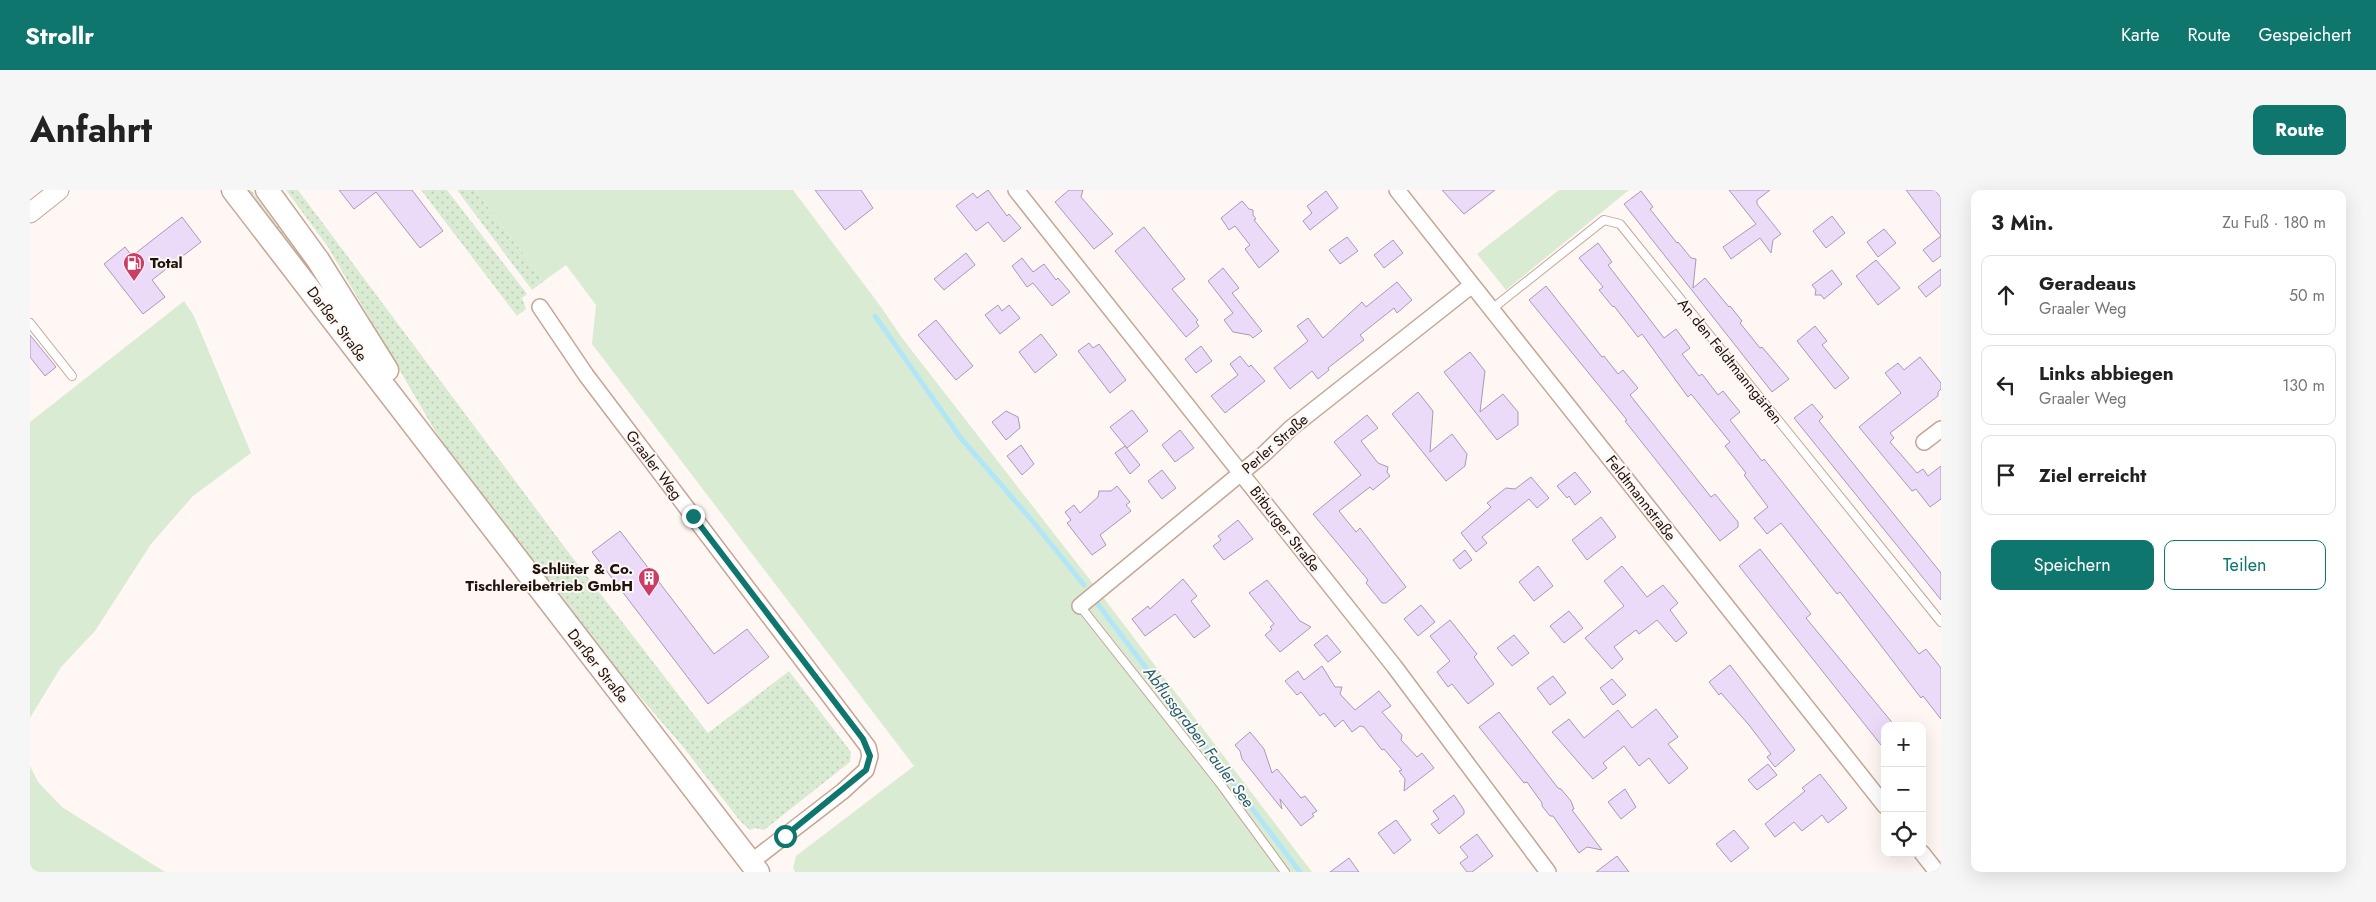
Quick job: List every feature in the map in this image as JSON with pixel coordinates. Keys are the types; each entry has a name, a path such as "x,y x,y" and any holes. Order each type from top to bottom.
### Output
{"main road":[{"name":"Darßer Straße","path":"233,190 755,867"},
{"name":"Darßer Straße","path":"267,190 318,260 363,328 439,459"}],"street":[{"path":"30,213 59,190"},
{"name":"Bitburger Straße","path":"1016,190 1394,666 1548,872"},
{"name":"Feldtmannstraße","path":"1397,190 1881,801"},
{"name":"Perler Straße","path":"1080,606 1241,473 1291,428 1472,285"},
{"name":"Graaler Weg","path":"540,307 586,376 868,747 870,756 866,770 755,867"},
{"path":"1924,442 1941,429"},
{"path":"1925,857 1937,872"}],"lane":[{"name":"An den Feldtmanngärten","path":"1492,309 1604,220 1620,224 1941,622"},
{"path":"30,323 72,376"},
{"path":"1080,606 1219,782 1285,872"}],"green space":[{"path":"244,190 251,190 332,298 331,300"},
{"path":"286,190 298,190 572,557 708,733 789,671 851,752 850,762 764,830 755,828 750,830 740,821 684,748 604,655 438,436 328,247"},
{"path":"421,190 447,190 527,294 522,298 526,309 517,316"},
{"path":"457,190 475,190 544,281 532,290"},
{"path":"475,190 793,190 902,338 1087,576 1312,872 795,872 793,868 796,856 914,766 592,344 596,305 566,265 544,281"},
{"path":"1559,190 1629,190 1506,290 1477,254"},
{"path":"184,301 194,316 251,453 193,496 151,544 95,631 61,667 30,718 30,422"},
{"path":"30,766 38,782 62,807 165,872 30,872"}],"building":[{"path":"339,190 412,190 443,231 420,248 376,192 354,209"},
{"path":"815,190 861,190 873,208 845,230"},
{"path":"988,190 1007,216 1009,214 1021,228 1004,242 988,222 976,231 956,206 973,193 977,198"},
{"path":"1069,190 1083,190 1081,197 1113,234 1094,249 1055,202"},
{"path":"1442,190 1495,190 1464,214"},
{"path":"1729,190 1770,190 1757,200 1757,204 1781,234 1773,240 1771,253 1760,238 1731,259 1723,247 1756,224"},
{"path":"1906,190 1935,190 1941,198 1941,236"},
{"path":"1326,191 1338,208 1310,230 1303,221 1312,213 1307,206"},
{"path":"1641,191 1653,207 1650,209 1677,243 1691,258 1696,259 1693,288 1705,278 1742,321 1740,323 1760,348 1762,347 1789,379 1772,392 1624,204"},
{"path":"1242,201 1249,209 1253,210 1253,215 1256,219 1254,220 1279,251 1259,268 1245,249 1250,245 1235,226 1229,230 1221,218"},
{"path":"1832,216 1845,233 1826,248 1813,231"},
{"path":"182,217 201,242 152,280 165,297 143,314 104,264 125,247 132,256"},
{"path":"1144,227 1185,279 1172,289 1198,320 1196,322 1199,326 1186,337 1115,251"},
{"path":"1884,229 1896,243 1878,257 1867,242"},
{"path":"1941,236 1941,256 1933,262 1923,250"},
{"path":"1347,237 1358,251 1340,264 1329,250"},
{"path":"1393,240 1403,253 1384,268 1374,255"},
{"path":"1598,243 1612,262 1608,265 1664,338 1676,329 1690,348 1682,354 1699,376 1702,374 1718,395 1723,391 1740,412 1730,420 1762,461 1764,459 1919,654 1926,649 1941,668 1941,719 1923,696 1921,698 1840,592 1837,594 1781,523 1767,534 1754,518 1768,507 1744,475 1746,473 1725,446 1730,442 1691,394 1688,397 1642,334 1638,337 1599,290 1603,287 1579,258"},
{"path":"966,253 975,265 944,290 934,279"},
{"path":"1022,258 1033,272 1044,264 1056,280 1058,278 1070,292 1052,306 1033,283 1027,287 1012,266"},
{"path":"1876,260 1900,288 1878,305 1856,276"},
{"path":"1223,268 1239,288 1232,293 1262,331 1253,338 1250,335 1233,332 1224,320 1233,313 1208,281"},
{"path":"1941,269 1941,285 1926,297 1918,287"},
{"path":"1832,270 1842,284 1824,299 1821,295 1815,295 1816,290 1812,285"},
{"path":"1397,282 1412,300 1397,313 1394,308 1360,335 1364,340 1328,368 1329,370 1318,379 1312,371 1290,389 1274,368 1308,341 1297,326 1308,318 1323,338 1362,302 1366,307"},
{"path":"1546,286 1602,357 1604,356 1618,374 1623,370 1638,388 1630,395 1711,497 1715,494 1738,522 1738,527 1720,541 1625,421 1627,420 1529,300"},
{"path":"998,305 1002,311 1009,305 1020,318 1000,334 985,315"},
{"path":"936,320 973,366 956,380 918,335"},
{"path":"1815,326 1827,341 1822,345 1849,378 1835,389 1797,341"},
{"path":"1041,334 1057,355 1035,373 1019,352"},
{"path":"30,335 56,367 45,376 30,357"},
{"path":"1089,343 1093,348 1099,344 1126,380 1110,393 1078,351"},
{"path":"1201,346 1212,361 1196,373 1185,359"},
{"path":"1470,352 1485,371 1480,412 1503,394 1518,412 1518,425 1497,440 1444,372"},
{"path":"1240,356 1265,381 1225,413 1211,396 1238,375 1230,364"},
{"path":"1920,357 1941,383 1941,389 1938,392 1938,396 1890,433 1894,438 1890,442 1917,473 1923,469 1928,476 1941,466 1941,499 1930,507 1916,489 1912,491 1859,427 1901,393 1885,373 1898,363 1904,370"},
{"path":"1418,392 1433,411 1430,452 1452,434 1467,454 1465,466 1446,481 1392,414"},
{"path":"1812,404 1823,417 1819,421 1941,573 1941,600 1794,418"},
{"path":"1132,410 1148,431 1127,448 1110,427"},
{"path":"1006,411 1018,417 1020,428 1006,440 992,422"},
{"path":"1367,415 1378,428 1361,441 1378,463 1388,467 1387,472 1390,476 1373,490 1370,487 1339,511 1356,532 1360,528 1406,587 1386,603 1382,603 1366,583 1368,580 1313,514 1361,475 1334,442"},
{"path":"1180,430 1194,448 1175,462 1162,445"},
{"path":"1021,445 1034,464 1022,475 1007,456"},
{"path":"1125,446 1140,465 1130,474 1115,453"},
{"path":"1162,470 1176,488 1162,499 1148,481"},
{"path":"1575,472 1591,492 1575,505 1569,496 1567,498 1557,486"},
{"path":"1531,477 1549,498 1537,508 1529,499 1482,537 1487,543 1476,552 1461,533 1491,507 1487,503 1506,488 1515,489"},
{"path":"1117,486 1130,502 1126,505 1131,511 1100,535 1106,545 1092,555 1067,523 1071,520 1065,512 1074,505 1080,513 1098,497 1099,491 1111,491"},
{"path":"1601,517 1616,537 1587,560 1572,540"},
{"path":"1238,520 1253,539 1224,560 1213,546 1221,540 1218,536"},
{"name":"Schlüter & Co. Tischlereibetrieb GmbH","path":"620,531 714,654 747,629 769,657 708,704 592,552"},
{"path":"1760,549 1811,614 1806,618 1892,722 1881,722 1881,745 1739,566"},
{"path":"1465,550 1472,560 1460,569 1453,560"},
{"path":"1538,566 1553,586 1534,601 1519,582"},
{"path":"1622,566 1647,597 1663,585 1678,603 1670,610 1687,633 1676,642 1657,620 1639,634 1636,630 1614,647 1623,659 1612,669 1585,638 1624,606 1604,581"},
{"path":"1183,579 1197,596 1191,601 1210,626 1194,638 1175,614 1145,636 1132,619 1148,606 1150,609"},
{"path":"1267,580 1300,621 1311,627 1280,652 1265,635 1272,629 1270,627 1274,624 1249,593"},
{"path":"1421,605 1435,622 1418,636 1404,619"},
{"path":"1569,611 1583,628 1564,643 1550,626"},
{"path":"1450,620 1477,654 1474,657 1494,684 1468,704 1452,684 1448,687 1437,672 1450,661 1430,636"},
{"path":"1327,635 1341,652 1328,662 1314,645"},
{"path":"1514,635 1529,653 1512,666 1497,648"},
{"path":"1730,665 1795,750 1775,767 1767,757 1771,754 1749,725 1721,693 1719,695 1709,682"},
{"path":"1322,666 1335,687 1342,687 1340,694 1355,710 1379,691 1391,706 1382,712 1402,735 1401,740 1417,757 1422,753 1434,768 1404,791 1405,779 1399,771 1402,770 1384,749 1382,750 1364,727 1360,726 1352,732 1343,720 1335,727 1324,713 1320,716 1301,692 1297,695 1285,681 1298,671 1304,680"},
{"path":"1553,676 1566,693 1550,705 1537,688"},
{"path":"1612,679 1626,695 1613,705 1600,688"},
{"path":"1656,709 1678,737 1668,744 1688,768 1669,784 1649,758 1639,766 1624,746 1603,763 1607,768 1593,779 1552,732 1569,719 1584,738 1618,710 1632,728"},
{"path":"1499,712 1558,788 1571,801 1574,809 1572,810 1602,850 1587,847 1579,853 1553,816 1550,816 1542,806 1542,803 1527,782 1524,783 1479,727"},
{"path":"1250,732 1264,749 1272,773 1277,769 1301,798 1305,796 1317,811 1312,814 1314,816 1301,826 1280,799 1282,809 1242,759 1240,751 1235,745"},
{"path":"1768,764 1777,775 1757,790 1748,780"},
{"path":"1820,774 1847,808 1828,823 1822,815 1802,831 1794,822 1775,837 1765,824 1805,791 1802,788"},
{"path":"1625,789 1636,807 1621,819 1608,802"},
{"path":"1454,795 1464,810 1464,814 1439,834 1431,824 1439,819 1433,811"},
{"path":"1396,820 1411,840 1394,854 1378,833"},
{"path":"1734,830 1749,848 1731,862 1716,844"},
{"path":"1477,834 1493,856 1472,872 1467,872 1460,863 1468,857 1460,847"},
{"path":"1617,856 1629,872 1596,872"},
{"path":"1349,858 1359,872 1330,872"}],"waterway":[{"path":"875,316 960,437 1084,585"},
{"name":"Abflussgraben Fauler See","path":"1097,603 1300,872"}],"place":[{"name":"Total","path":"134,282"},
{"name":"Schlüter & Co. Tischlereibetrieb GmbH","path":"649,597"}],"route":[{"path":"693,516 868,747 870,756 866,770 785,836"}]}
